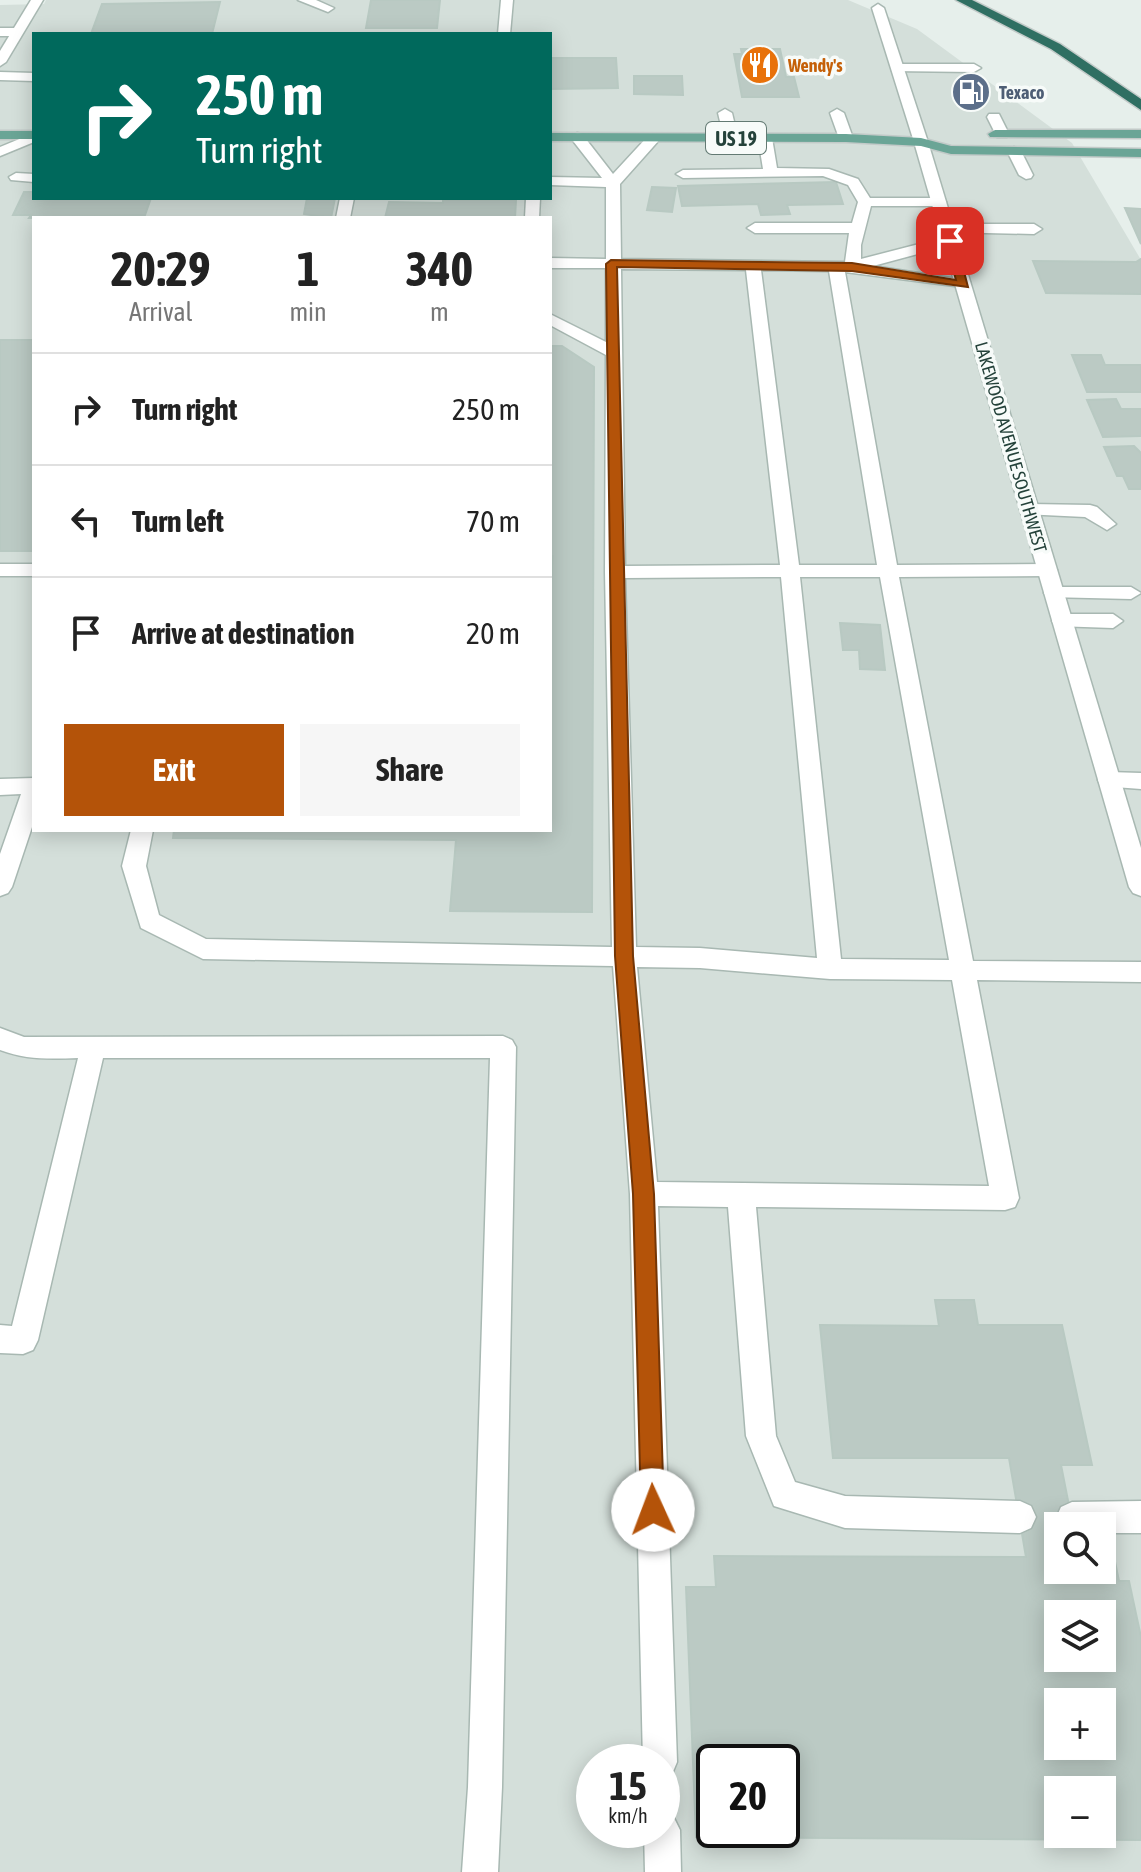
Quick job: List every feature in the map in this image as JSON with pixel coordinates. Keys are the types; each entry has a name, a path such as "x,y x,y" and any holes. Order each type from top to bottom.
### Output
{"highway":[{"path":"962,0 1044,39 1124,91 1141,106"}],"main road":[{"name":"US 19","path":"921,142 945,134"},
{"path":"974,134 1141,134"},
{"path":"0,135 32,136"},
{"name":"US 19","path":"552,137 846,138 921,142 951,150 1141,153"}],"street":[{"path":"0,62 37,0"},
{"path":"304,0 328,8"},
{"path":"504,32 507,0"},
{"name":"LAKEWOOD AVENUE SOUTHWEST","path":"878,8 964,285 1141,887"},
{"path":"0,32 17,32"},
{"path":"897,68 974,68"},
{"path":"0,76 32,77"},
{"path":"725,113 731,138"},
{"path":"837,113 846,138"},
{"path":"994,117 1002,134"},
{"path":"0,152 32,137"},
{"path":"577,137 613,183 611,264 615,572 624,956 644,1194 659,1744"},
{"path":"552,181 613,183 654,138"},
{"path":"765,138 771,172"},
{"path":"1014,151 1026,175"},
{"path":"644,1194 1005,1198 888,570 844,267 865,202 853,182 824,172 683,174"},
{"path":"16,177 32,178"},
{"path":"865,202 939,202"},
{"path":"755,228 858,228"},
{"path":"844,267 949,235 1034,229"},
{"path":"552,263 844,267 964,285"},
{"path":"753,265 790,571 830,969"},
{"path":"552,320 612,352"},
{"path":"1030,510 1090,511 1107,524"},
{"path":"0,570 32,570"},
{"path":"615,572 1047,570"},
{"path":"1054,593 1131,593"},
{"path":"1062,621 1113,621"},
{"path":"1109,780 1141,781"},
{"path":"0,787 32,787"},
{"path":"0,887 32,793"},
{"path":"142,832 134,866 149,921 203,949 700,958 830,969 1141,972"},
{"path":"0,1039 23,1048 503,1047 485,1787 480,1872"},
{"path":"0,1339 23,1340 93,1048"},
{"path":"741,1196 761,1436 785,1495 845,1512 1020,1517"},
{"path":"1116,1517 1141,1517"},
{"path":"662,1848 663,1872"}],"shaded area":[{"path":"46,0 848,0 917,29 1072,143 1141,260 1141,1872 0,1872 0,5 44,4"}],"building":[{"path":"371,0 440,0 437,28 366,28"},
{"path":"220,2 212,32 92,32 102,4"},
{"name":"Wendy's","path":"741,49 780,49 786,77 794,77 799,97 742,97 734,54 742,54"},
{"path":"552,58 616,58 618,88 552,89"},
{"path":"634,76 682,76 683,95 634,94"},
{"path":"836,182 843,204 787,205 790,214 761,215 758,204 682,206 678,186"},
{"path":"652,187 676,188 672,212 647,210"},
{"path":"24,192 32,192 32,200 150,200 145,215 29,218 31,215 13,215"},
{"path":"307,200 335,200 331,216 304,214"},
{"path":"443,200 516,200 515,216 386,216 389,202 443,203"},
{"path":"1125,208 1141,209 1141,244"},
{"path":"1141,259 1141,294 1046,293 1033,261 1136,262"},
{"path":"0,340 32,340 32,551 0,551"},
{"path":"552,346 562,346 594,367 592,912 450,911 456,840 173,838 174,832 552,832"},
{"path":"1072,355 1101,355 1105,365 1141,365 1141,392 1087,392"},
{"path":"1116,399 1121,409 1141,409 1141,436 1103,437 1087,400"},
{"path":"1134,446 1141,453 1141,489 1129,489 1123,476 1117,476 1104,447"},
{"path":"840,623 880,625 885,670 860,669 859,650 843,650"},
{"path":"935,1300 974,1300 978,1325 1062,1325 1092,1465 1061,1465 1070,1512 1044,1512 1044,1584 1116,1584 1116,1567 1119,1581 1129,1581 1141,1637 1141,1840 1116,1840 1116,1776 1044,1776 1044,1839 800,1838 800,1744 696,1744 696,1837 686,1587 716,1587 714,1556 1026,1557 1009,1458 833,1458 820,1325 939,1326"}],"place":[{"name":"Wendy's","path":"760,65"},
{"name":"Texaco","path":"971,92"}],"route":[{"path":"653,1510 644,1194 624,956 611,264 852,267 964,285 950,241"}]}
